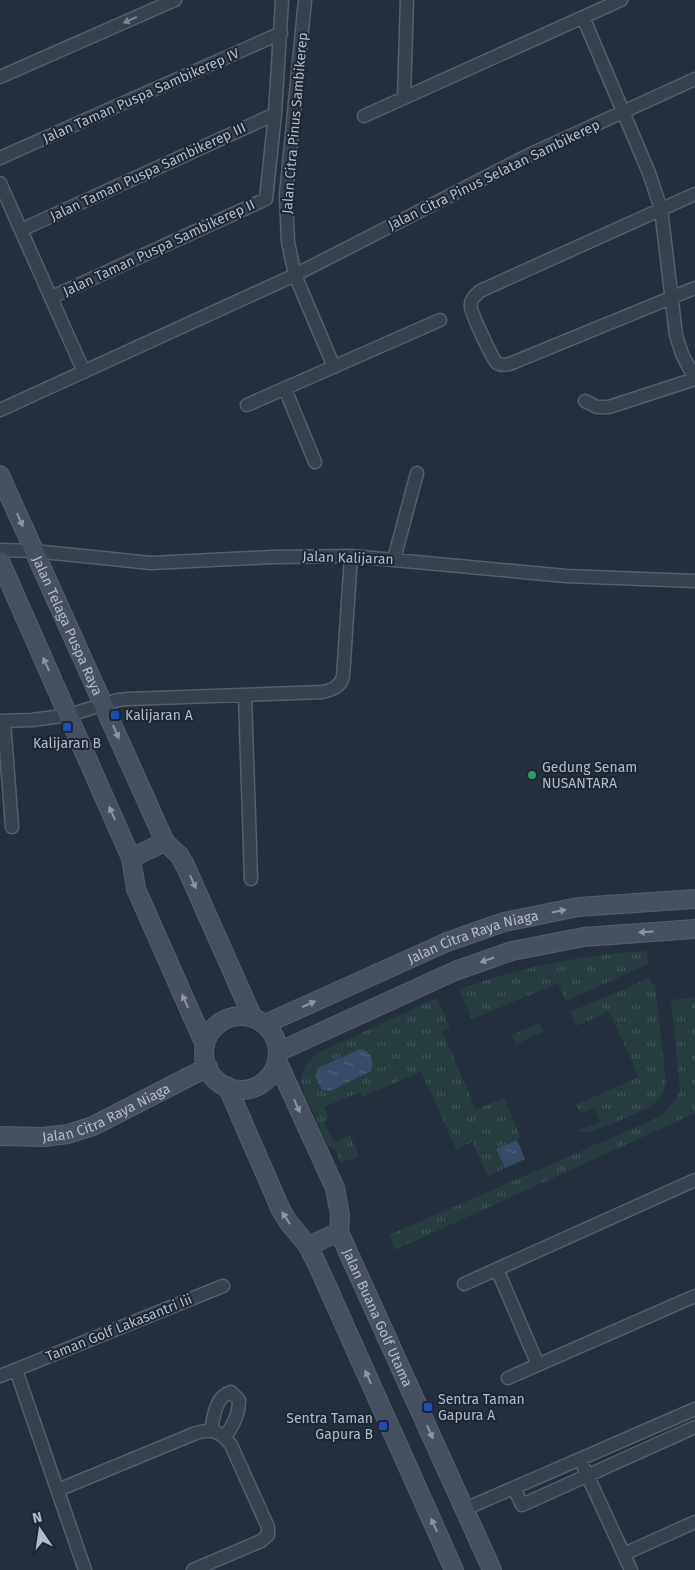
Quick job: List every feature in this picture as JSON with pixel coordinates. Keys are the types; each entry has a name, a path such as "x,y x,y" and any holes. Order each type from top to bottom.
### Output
{"main road":[{"name":"Jalan Telaga Puspa Raya","path":"0,475 166,842 179,855 185,865 259,1021"},
{"path":"0,561 131,858 136,889 205,1045 205,1060 208,1067 219,1082 237,1089 248,1088 258,1085 266,1079 273,1071 278,1057 277,1041 272,1032 259,1021 243,1016 223,1021 212,1031 205,1045"},
{"path":"131,858 166,842"},
{"name":"Jalan Citra Raya Niaga","path":"259,1021 447,942 504,922 578,907 695,899"},
{"name":"Jalan Citra Raya Niaga","path":"278,1057 455,971 512,951 584,937 695,929"},
{"name":"Jalan Buana Golf Utama","path":"278,1057 335,1188 340,1215 339,1232 492,1570"},
{"name":"Jalan Citra Raya Niaga","path":"0,1136 44,1137 68,1134 93,1126 208,1067"},
{"path":"227,1086 281,1210 308,1246 454,1570"},
{"path":"308,1246 339,1232"}],"street":[{"path":"0,77 175,0"},
{"path":"275,114 282,0"},
{"name":"Jalan Citra Pinus Sambikerep","path":"305,0 286,195 288,242 295,275 334,367"},
{"path":"404,98 407,0"},
{"path":"364,116 621,0"},
{"path":"583,17 650,173 661,209 676,334 682,354 695,379 609,407 597,407 585,401"},
{"name":"Jalan Taman Puspa Sambikerep IV","path":"0,158 281,33"},
{"name":"Jalan Citra Pinus Selatan Sambikerep","path":"0,410 295,275 514,162 695,79"},
{"name":"Jalan Taman Puspa Sambikerep II","path":"52,297 266,199 275,114"},
{"name":"Jalan Taman Puspa Sambikerep III","path":"21,230 275,114"},
{"path":"0,183 84,372"},
{"path":"695,194 480,291 472,300 470,308 492,356 498,364 502,365 512,363 695,288"},
{"path":"247,404 440,320"},
{"path":"285,389 315,462"},
{"path":"394,559 417,473"},
{"name":"Jalan Kalijaran","path":"0,550 34,551 151,563 273,557 351,556 566,576 695,581"},
{"path":"12,827 2,721 32,720 69,714 118,700 139,698 322,692 332,690 341,682 351,556"},
{"path":"245,695 251,879"},
{"path":"464,1284 695,1180"},
{"path":"497,1269 538,1365"},
{"name":"Taman Golf Lakasantri Iii","path":"0,1376 223,1286"},
{"path":"508,1378 695,1296"},
{"path":"16,1370 85,1570"},
{"path":"211,1430 218,1403 226,1394 231,1392 239,1400 239,1408 233,1426 225,1437"},
{"path":"465,1510 695,1409"},
{"path":"514,1488 522,1505 695,1427"},
{"path":"58,1490 196,1433 211,1430 225,1437 231,1444 268,1527 268,1535 261,1541 193,1570"},
{"path":"580,1459 631,1570"},
{"path":"624,1554 695,1522"}],"green space":[{"path":"647,951 648,964 566,1001 558,983 472,1019 459,989 552,963 599,955"},
{"path":"650,978 651,984 655,984 666,1082 664,1092 658,1100 645,1109 590,1132 582,1132 580,1130 600,1122 594,1108 580,1113 576,1105 639,1077 609,1011 576,1026 570,1012"},
{"path":"695,997 695,1113 395,1250 389,1235 655,1119 664,1113 673,1103 680,1089 671,1000"},
{"path":"437,998 450,1027 442,1031 476,1110 504,1098 521,1138 496,1149 505,1168 488,1176 472,1142 456,1149 421,1071 365,1096 362,1096 360,1092 324,1107 329,1119 324,1121 333,1142 350,1135 359,1156 341,1163 335,1149 327,1145 303,1090 301,1078 306,1065 318,1053"},
{"path":"539,1023 543,1032 516,1044 512,1035"}],"water":[{"path":"360,1049 367,1051 370,1056 372,1063 371,1071 330,1091 322,1090 315,1076 318,1068"},
{"path":"517,1140 525,1159 505,1168 496,1149"}],"place":[{"name":"Kalijaran A","path":"115,715"},
{"name":"Kalijaran B","path":"67,727"},
{"name":"Gedung Senam NUSANTARA","path":"532,775"},
{"name":"Sentra Taman Gapura A","path":"428,1407"},
{"name":"Sentra Taman Gapura B","path":"383,1426"}]}
